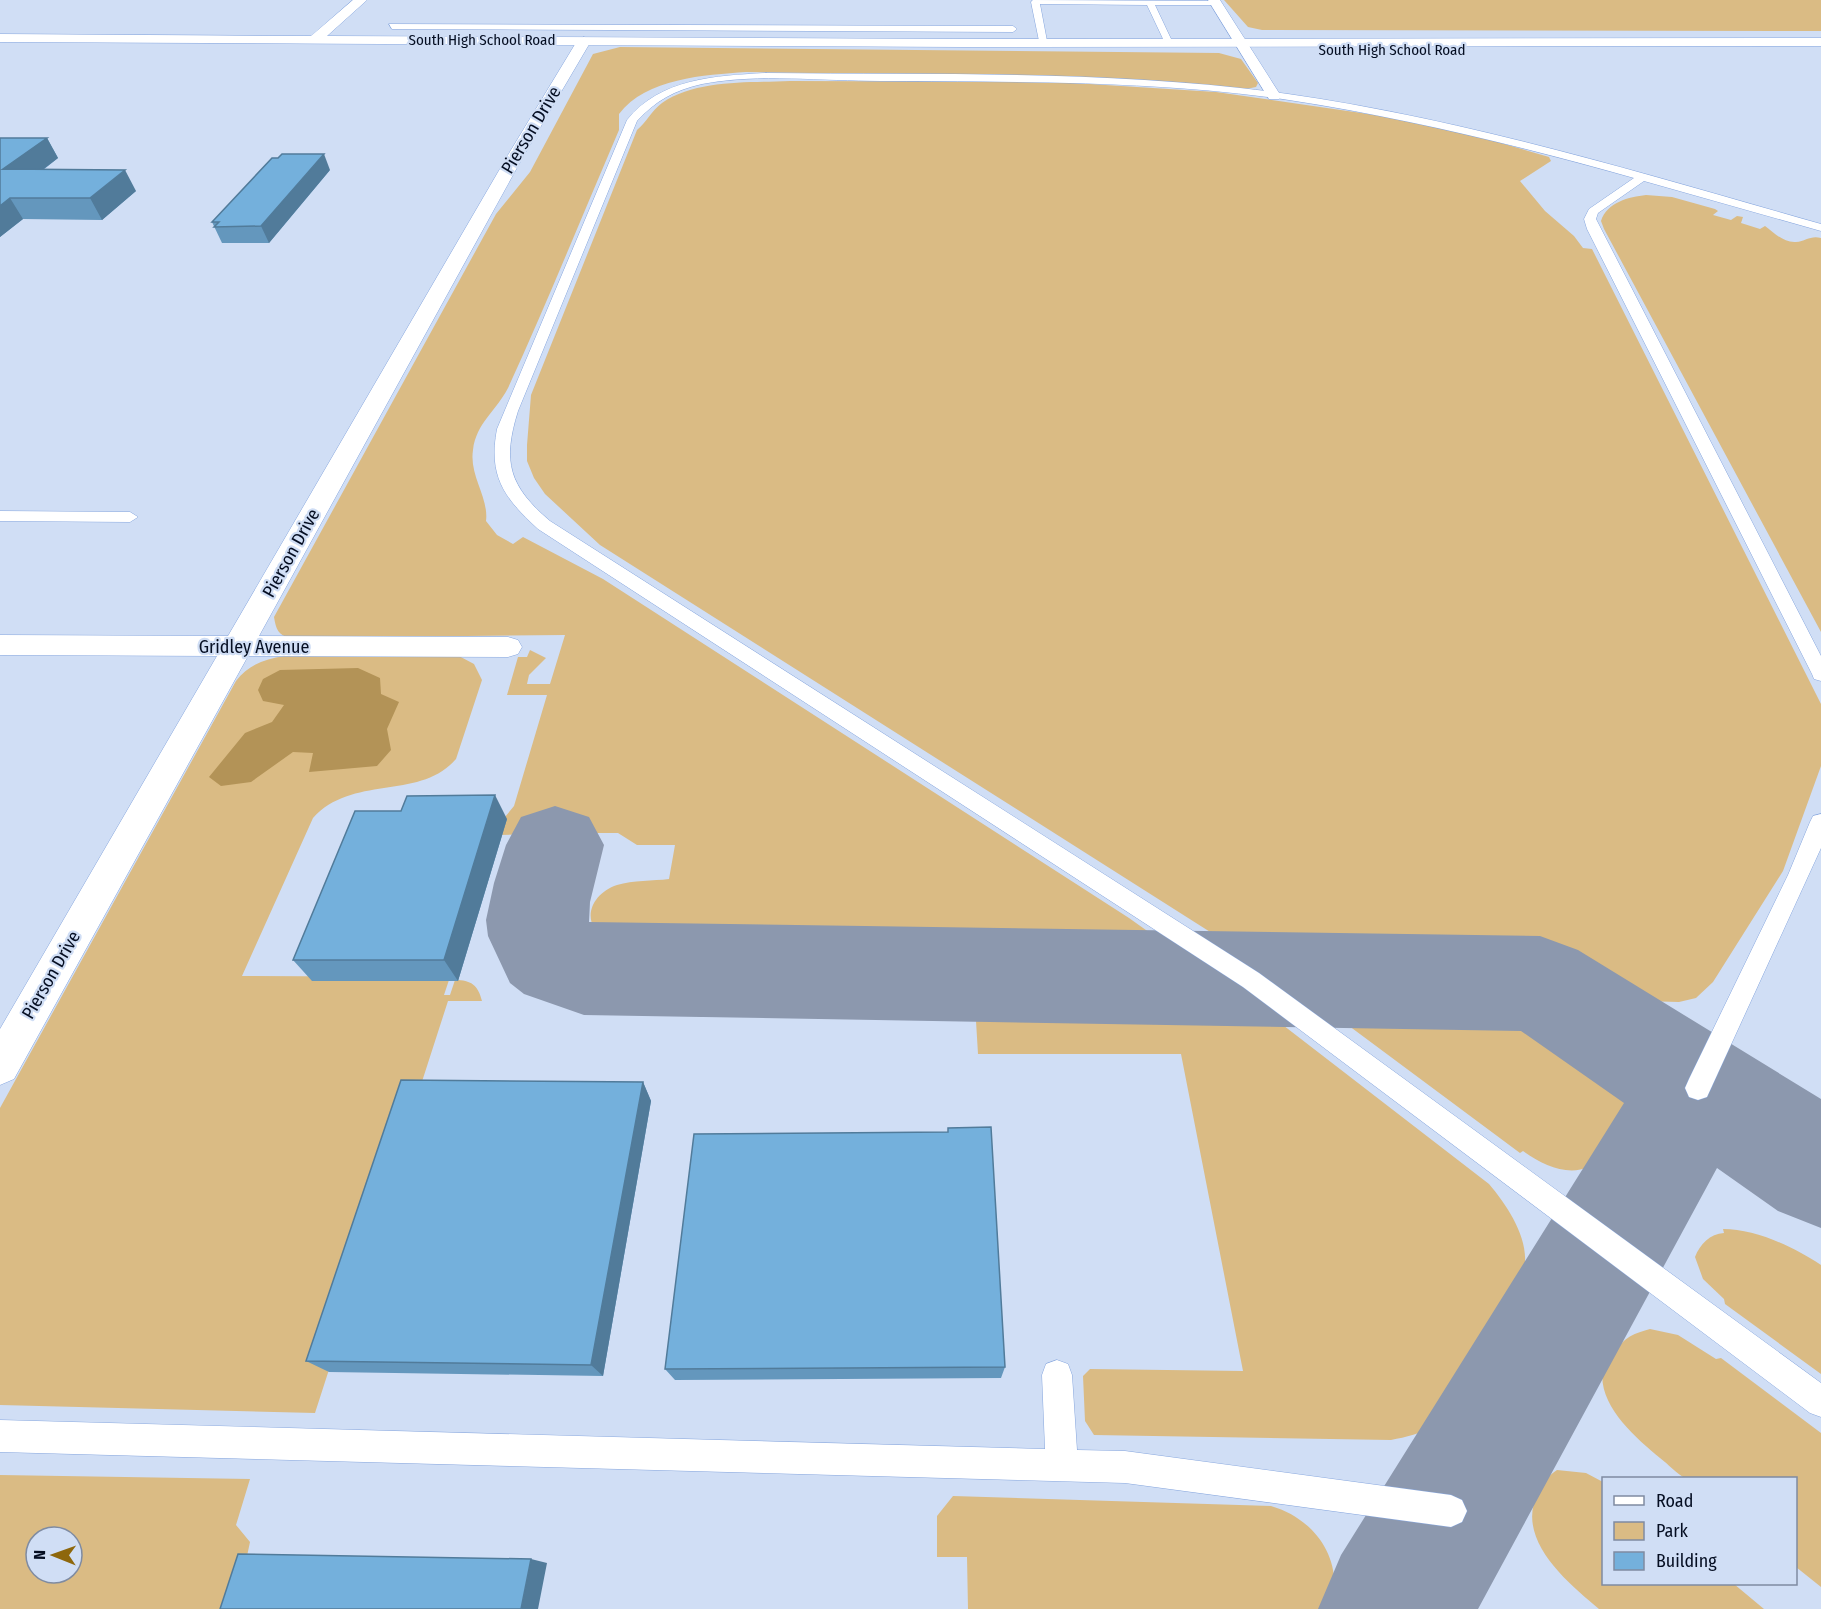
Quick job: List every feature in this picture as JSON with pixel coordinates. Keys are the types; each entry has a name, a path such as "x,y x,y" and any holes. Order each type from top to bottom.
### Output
{"street":[{"path":"315,39 361,0"},
{"path":"1214,1 1274,96"},
{"name":"South High School Road","path":"0,38 963,43 1168,41 1243,45 1821,51"},
{"name":"Pierson Drive","path":"0,1066 516,155 584,41"},
{"name":"South High School Road","path":"963,43 1077,49 1243,45 1821,42"},
{"name":"Gridley Avenue","path":"0,645 508,647"}],"lane":[{"path":"1043,41 1035,2 1214,1"},
{"path":"1150,2 1168,41"},
{"path":"392,26 1013,29"},
{"path":"448,40 460,27"},
{"path":"1821,228 1642,177 1452,127 1274,96 1145,83 1072,80 752,77 694,84 652,99 641,107 632,120 507,421 500,452 506,481 528,512 560,535 1129,899 1251,980 1821,1402"},
{"path":"1642,177 1593,211 1590,219 1593,229 1821,674"},
{"path":"0,516 130,517"},
{"path":"1698,1088 1799,875 1821,822"},
{"path":"1057,1375 1062,1466"},
{"path":"0,1437 595,1451 1125,1467 1451,1511"}],"green space":[{"path":"1224,0 1821,0 1821,31 1262,30 1248,27"},
{"path":"620,47 1219,53 1241,59 1258,83 1256,87 1246,89 1073,77 746,72 695,77 660,86 644,93 619,114 619,130 537,324 508,388 482,424 473,450 474,469 485,503 486,521 497,535 513,544 523,537 603,579 1129,918 1174,950 607,940 598,933 591,918 591,910 600,895 623,883 669,879 675,845 637,845 618,833 579,833 582,821 563,821 560,833 500,835 505,817 514,806 547,695 507,695 518,657 527,657 530,650 546,658 529,675 527,684 550,684 565,635 290,638 278,631 274,617 496,214 530,172 593,54"},
{"path":"790,81 1058,82 1216,92 1382,116 1484,138 1549,157 1551,161 1520,181 1545,211 1574,236 1583,248 1592,249 1821,704 1821,766 1783,871 1713,982 1696,998 1679,1002 1642,1001 1622,995 1555,964 1490,953 1237,949 600,545 545,494 534,478 527,461 531,395 637,130 662,103 691,90 724,84"},
{"path":"1646,195 1672,197 1715,209 1718,211 1713,215 1731,220 1737,216 1743,217 1741,223 1760,229 1765,226 1787,241 1821,238 1821,632 1604,229 1601,221 1608,209 1626,199"},
{"path":"457,655 474,664 482,680 456,759 441,772 424,780 347,796 329,805 313,818 242,976 450,977 444,995 450,995 455,980 461,980 470,982 476,987 482,1001 448,1001 315,1413 0,1405 0,1108 236,681 257,664 284,656"},
{"path":"984,1007 1266,1012 1489,1184 1514,1220 1523,1241 1525,1262 1514,1299 1503,1324 1475,1374 1446,1414 1424,1431 1391,1440 1094,1435 1085,1421 1083,1376 1090,1369 1243,1371 1181,1054 978,1054 976,1021"},
{"path":"1333,1014 1524,1017 1541,1022 1573,1037 1601,1060 1612,1074 1625,1107 1627,1121 1624,1134 1609,1158 1604,1155 1585,1168 1564,1170 1543,1163 1523,1151 1520,1153"},
{"path":"1723,1229 1748,1232 1774,1240 1821,1265 1821,1374 1725,1304 1724,1299 1703,1279 1695,1257 1706,1240 1724,1233"},
{"path":"1650,1329 1678,1335 1716,1359 1721,1358 1821,1433 1821,1587 1797,1568 1797,1477 1684,1477 1636,1437 1615,1412 1607,1398 1603,1383 1603,1368 1609,1353 1613,1356 1620,1345 1637,1333"},
{"path":"1557,1470 1586,1473 1602,1481 1602,1585 1735,1585 1764,1609 1599,1609 1559,1572 1547,1558 1538,1542 1533,1525 1533,1508 1539,1491"},
{"path":"0,1475 250,1479 236,1525 250,1542 247,1556 247,1609 0,1609"},
{"path":"953,1496 1271,1506 1301,1521 1314,1532 1323,1545 1334,1575 1334,1592 1330,1609 968,1609 967,1557 937,1557 937,1516"}],"shaded area":[{"path":"358,668 380,678 381,694 399,702 387,729 391,750 377,766 309,772 313,753 293,752 251,782 221,786 209,777 245,733 272,722 284,705 263,701 258,690 263,679 280,670"}],"building":[{"path":"0,138 47,138 3,169 125,170 90,198 10,198 0,206"},
{"path":"282,154 324,154 261,226 214,227 219,222 212,222 272,158 278,158"},
{"path":"495,795 444,960 293,960 355,811 401,811 407,796"},
{"path":"401,1080 643,1082 591,1365 306,1361"},
{"path":"991,1127 1005,1367 665,1369 694,1134 948,1132 948,1128"},
{"path":"238,1554 531,1559 521,1609 220,1609"}],"taxiway":[{"path":"555,845 539,902 540,936 547,950 562,961 584,968 1540,984 1821,1168"},
{"path":"1395,1609 1698,1088"}]}
